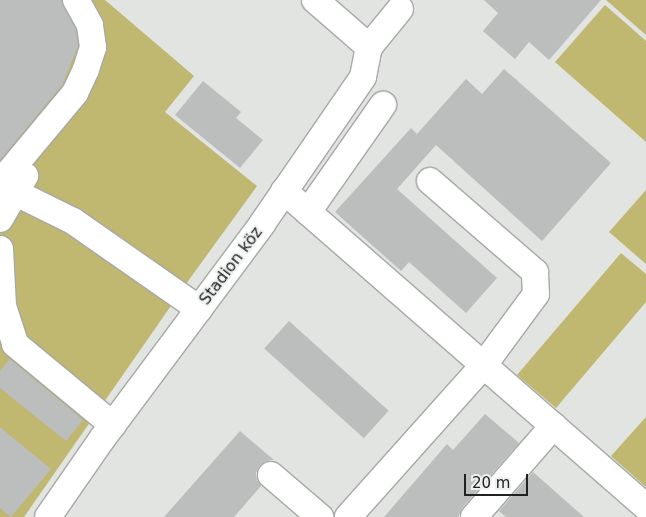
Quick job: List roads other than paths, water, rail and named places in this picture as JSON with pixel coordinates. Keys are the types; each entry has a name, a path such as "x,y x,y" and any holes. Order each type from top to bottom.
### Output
{"street":[{"path":"0,219 86,70 94,47 90,25 76,0"},
{"path":"315,0 369,47"},
{"name":"Stadion köz","path":"48,517 113,424 284,191 363,77 369,47 400,9"},
{"path":"69,101 0,184 73,220 199,308"},
{"path":"308,212 382,105"},
{"path":"348,517 483,366 536,294 535,272 430,181"},
{"path":"284,191 646,507"},
{"path":"0,236 42,205"},
{"path":"0,249 3,306 15,344 113,424"},
{"path":"474,517 553,426"},
{"path":"271,475 320,517"}]}
